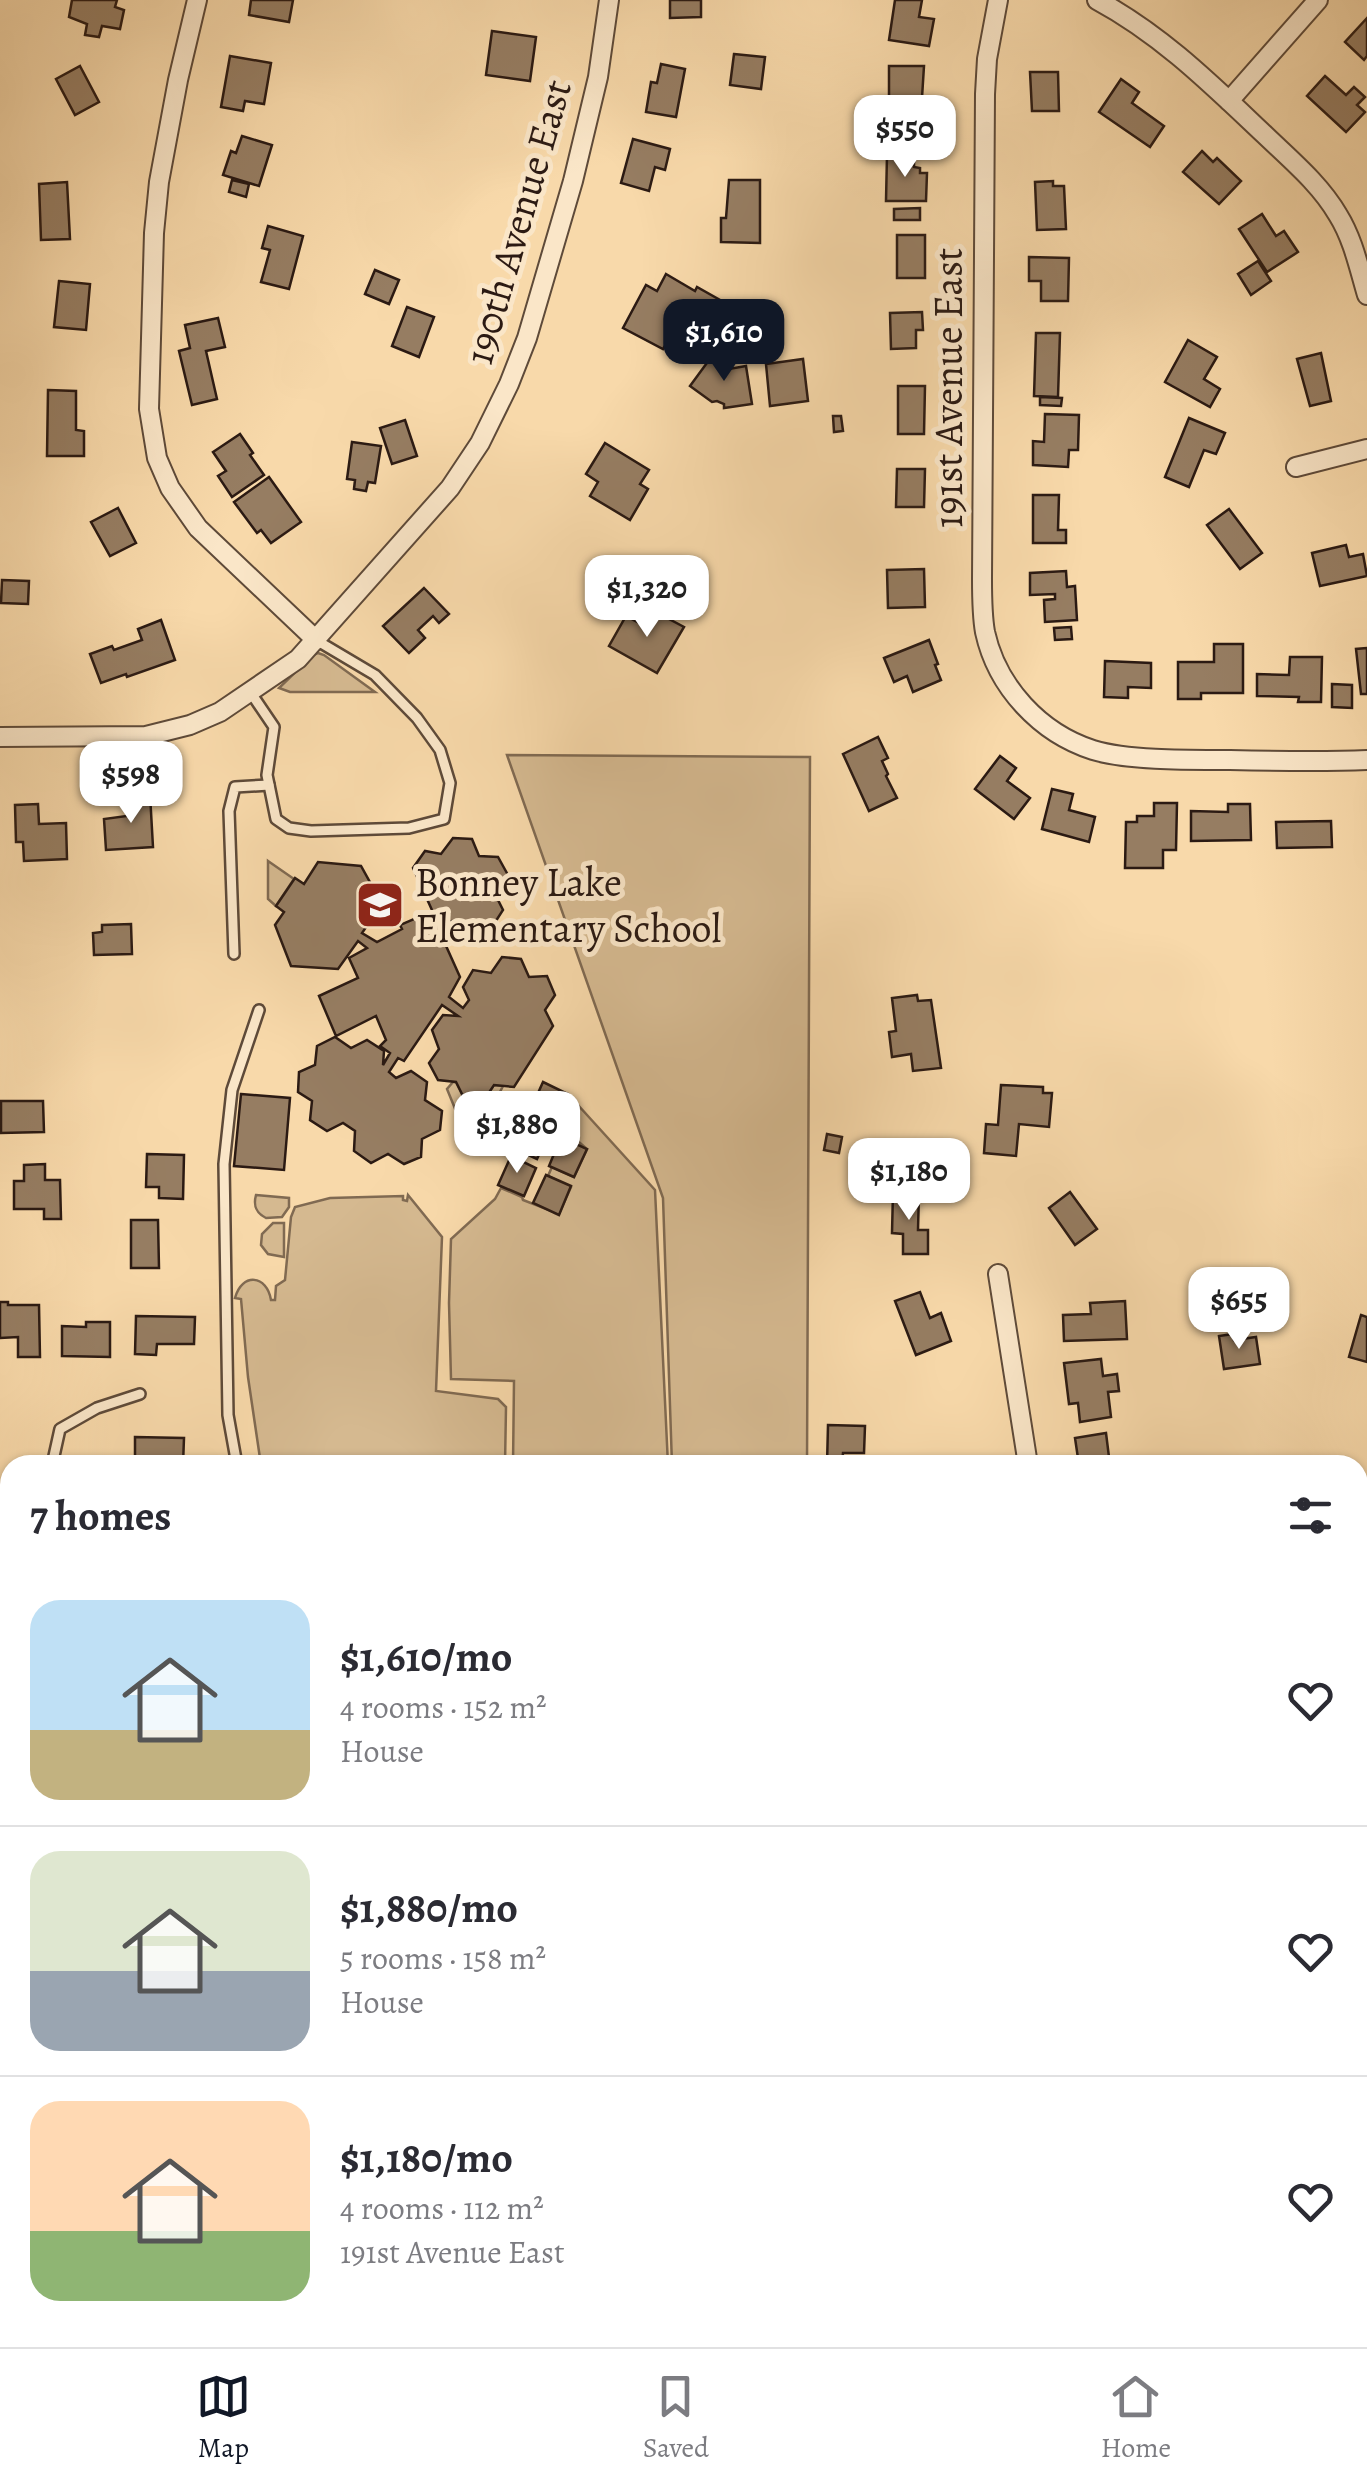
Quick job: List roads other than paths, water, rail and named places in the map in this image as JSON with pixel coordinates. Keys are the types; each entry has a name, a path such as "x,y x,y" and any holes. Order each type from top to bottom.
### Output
{"street":[{"path":"197,0 167,131 154,234 148,410 153,442 170,488 188,516 316,640"},
{"name":"190th Avenue East","path":"0,737 146,736 190,725 220,712 298,658 450,488 480,443 527,338 573,182 598,77 609,0"},
{"name":"191st Avenue East","path":"998,0 985,94 983,619 991,653 1003,678 1054,733 1095,751 1192,760 1367,760"},
{"path":"1097,0 1192,65 1302,171 1339,215 1367,295"},
{"path":"1229,101 1318,0"},
{"path":"1296,467 1367,449"},
{"path":"998,1274 1026,1455"}],"lane":[{"path":"250,692 274,726 267,776 276,818 290,828 409,828 444,819 450,783 440,750 417,718 375,674 316,640"},
{"path":"234,954 228,811 235,787 269,785"},
{"path":"235,1455 228,1415 224,1164 232,1090 259,1010"},
{"path":"54,1455 60,1429 97,1408 140,1394"}],"place":[{"name":"Bonney Lake Elementary School","path":"380,905"}]}
